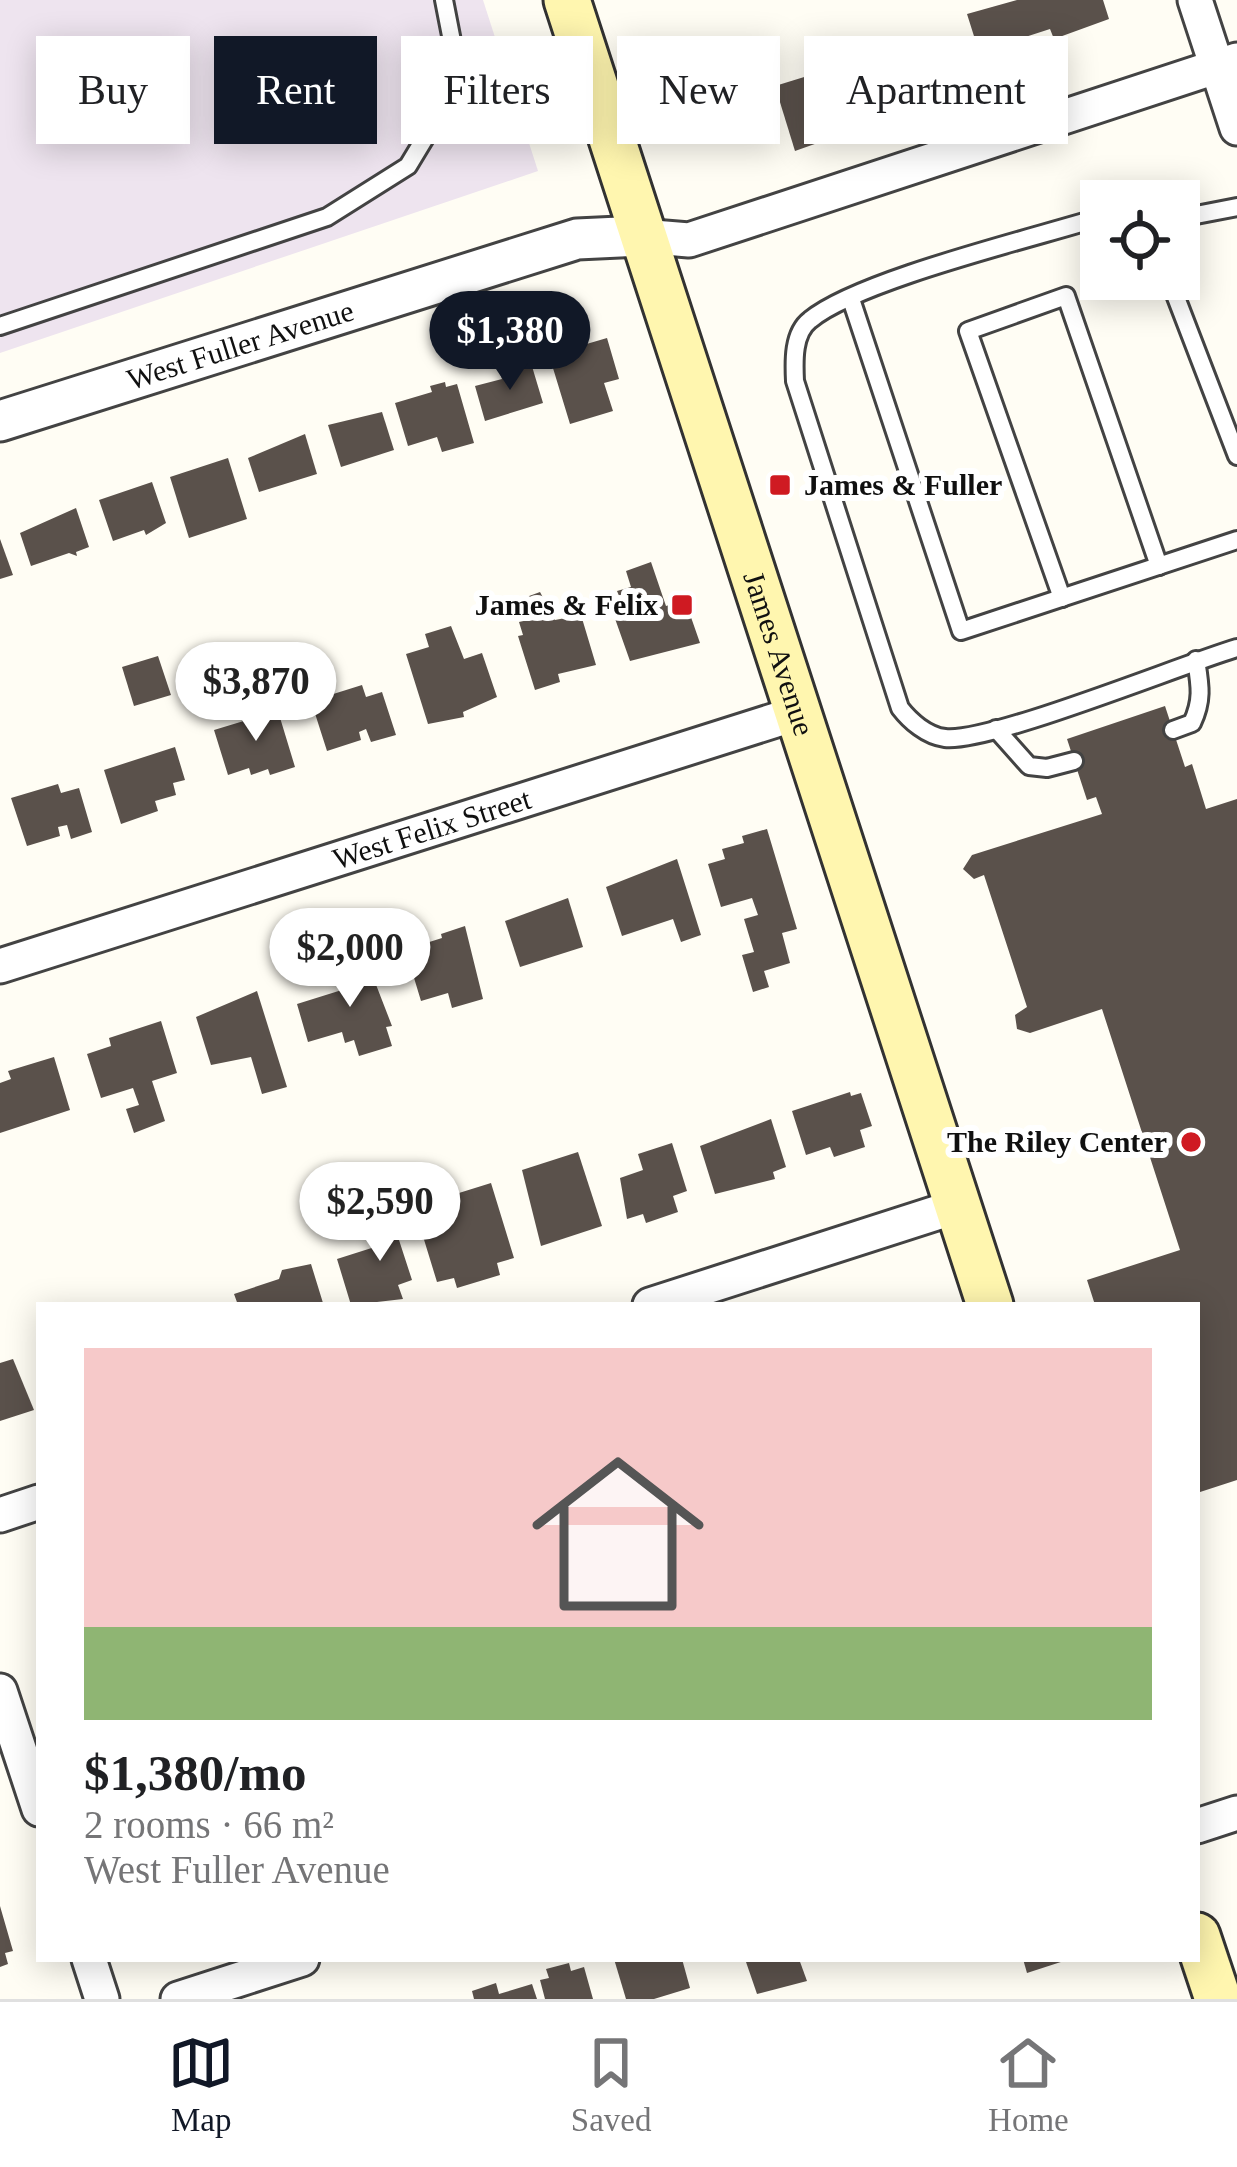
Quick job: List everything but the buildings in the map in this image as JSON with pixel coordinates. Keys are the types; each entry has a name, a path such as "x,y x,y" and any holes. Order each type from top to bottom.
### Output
{"main road":[{"name":"James Avenue","path":"567,0 989,1302"},
{"path":"1200,1945 1218,1999"}],"street":[{"path":"1195,0 1227,64 1237,128"},
{"name":"West Fuller Avenue","path":"0,421 577,239 689,240 1227,64"},
{"name":"West Felix Street","path":"0,966 798,713"},
{"path":"659,1302 958,1206"},
{"path":"0,1515 36,1503"},
{"path":"0,1691 36,1800"},
{"path":"1200,1825 1237,1813"},
{"path":"90,1962 102,1999"},
{"path":"178,1999 293,1962"}],"lane":[{"path":"0,326 327,217 408,166 440,113 452,41 444,0"},
{"path":"1200,214 1237,207"},
{"path":"1080,224 851,299 807,321 797,341 795,381 900,708 911,722 945,738 995,729 1237,648"},
{"path":"1062,598 968,331 1066,296 1159,566"},
{"path":"851,299 961,632 1237,540"},
{"path":"1177,300 1237,456"},
{"path":"1173,730 1192,723 1198,711 1202,694 1196,661"},
{"path":"995,729 1029,766 1047,768 1074,761"}],"shaded area":[{"path":"0,0 483,0 495,36 401,36 401,144 529,144 538,171 0,353"}],"place":[{"name":"James & Fuller","path":"780,485"},
{"name":"James & Felix","path":"682,605"},
{"name":"The Riley Center","path":"1191,1142"}]}
